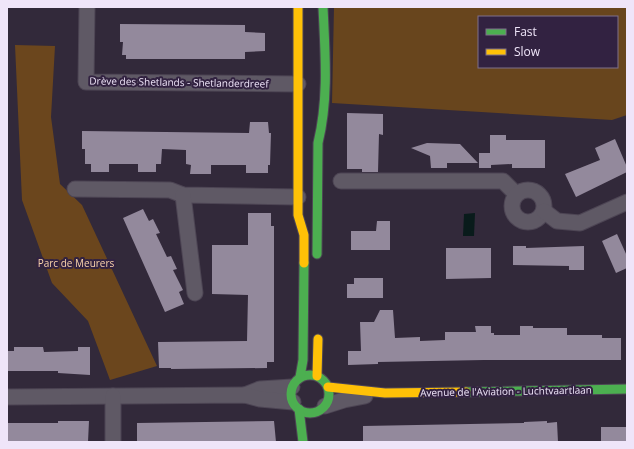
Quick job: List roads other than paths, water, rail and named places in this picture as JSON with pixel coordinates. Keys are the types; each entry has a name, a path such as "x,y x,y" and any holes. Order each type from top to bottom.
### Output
{"street":[{"name":"Drève des Shetlands - Shetlanderdreef","path":"87,7 86,82 298,84"},
{"path":"298,7 298,215 304,235 303,360 291,392 296,406 303,442"},
{"path":"317,266 318,143 323,127 324,98 323,7"},
{"path":"341,181 503,181 516,194"},
{"path":"75,189 170,190 183,195 298,197"},
{"path":"528,190 538,194 544,202 544,211 536,221 531,223 522,222 516,218 512,209 512,204 516,194 528,190"},
{"path":"183,195 195,293"},
{"path":"544,211 557,221 580,223 627,202"},
{"path":"317,376 318,329"},
{"path":"245,395 260,389 296,382 311,374 317,376 326,382 329,397 322,408 319,422"},
{"name":"Avenue de l'Aviation - Luchtvaartlaan","path":"328,387 344,387 385,393"},
{"name":"Avenue de l'Aviation - Luchtvaartlaan","path":"322,408 344,400 385,393 627,389"},
{"path":"7,397 245,395 260,400 296,406 313,413 322,408"},
{"path":"113,442 114,396"}],"park label":[{"name":"Parc de Meurers","path":"76,263"}]}
